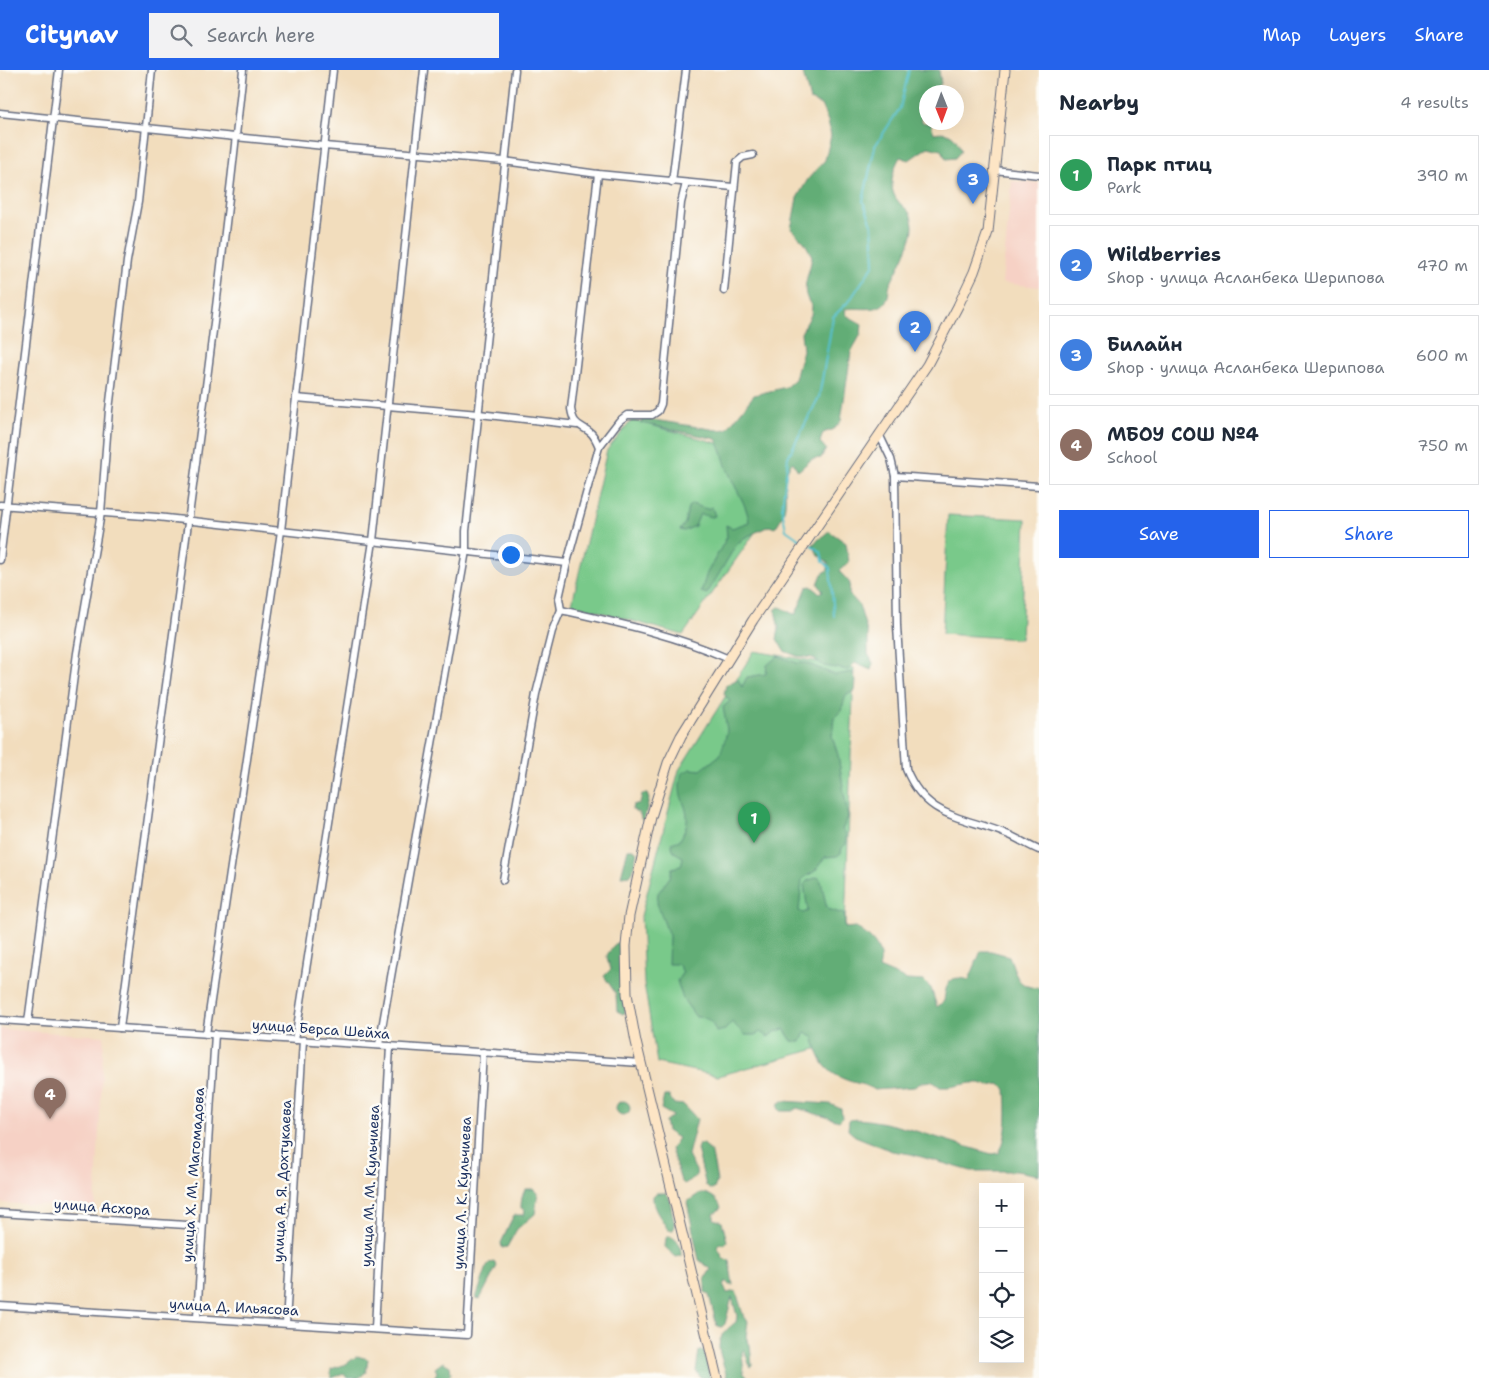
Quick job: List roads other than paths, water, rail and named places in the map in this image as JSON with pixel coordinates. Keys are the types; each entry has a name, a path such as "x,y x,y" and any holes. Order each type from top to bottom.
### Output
{"main road":[{"path":"717,1378 641,1063 627,994 626,946 635,890 651,817 668,763 681,736 816,526 927,365 974,272 988,232 1005,70"}],"street":[{"path":"0,560 59,70"},
{"path":"28,1022 77,653 101,513 113,380 127,261 138,202 152,70"},
{"path":"120,1028 165,681 190,521 243,70"},
{"path":"206,1034 281,531 333,70"},
{"name":"улица А. Я. Дохтукаева","path":"286,1323 299,1040 373,540 424,70"},
{"path":"379,1045 466,551 504,161 515,70"},
{"path":"672,182 686,70"},
{"path":"0,113 324,146 504,161 598,174 733,187"},
{"path":"724,291 737,162 743,157 752,155"},
{"path":"994,170 1039,175"},
{"path":"577,425 572,419 571,409 598,174"},
{"path":"503,880 536,694 552,631 561,610 559,598 567,563 599,447 619,421 627,415 652,415 658,411 661,404 681,203 686,183"},
{"path":"296,398 479,414 577,425 592,433 599,447"},
{"path":"878,434 891,459 895,476 897,626 906,769 913,787 926,801 957,818 1005,833 1039,850"},
{"path":"895,476 1039,486"},
{"path":"0,505 190,521 567,563"},
{"path":"561,610 649,630 696,644 729,659"},
{"name":"улица Берса Шейха","path":"0,1020 641,1063"},
{"name":"улица Х. М. Магомадова","path":"196,1317 215,1034"},
{"name":"улица М. М. Кульчиева","path":"375,1328 390,1046"},
{"name":"улица Л. К. Кульчиева","path":"467,1335 482,1052"},
{"name":"улица Асхора","path":"0,1213 202,1226"},
{"name":"улица Д. Ильясова","path":"0,1306 467,1335"}],"waterway":[{"path":"800,540 786,530 782,508 788,457 819,397 833,317 850,300 874,264 872,224 863,201 875,146 900,108 909,70"},
{"path":"811,545 821,552 823,561 830,568 834,616"}],"place":[{"name":"Билайн","path":"973,204"},
{"name":"Wildberries","path":"915,352"},
{"name":"Парк птиц","path":"754,843"},
{"name":"МБОУ СОШ №4","path":"50,1119"}]}
